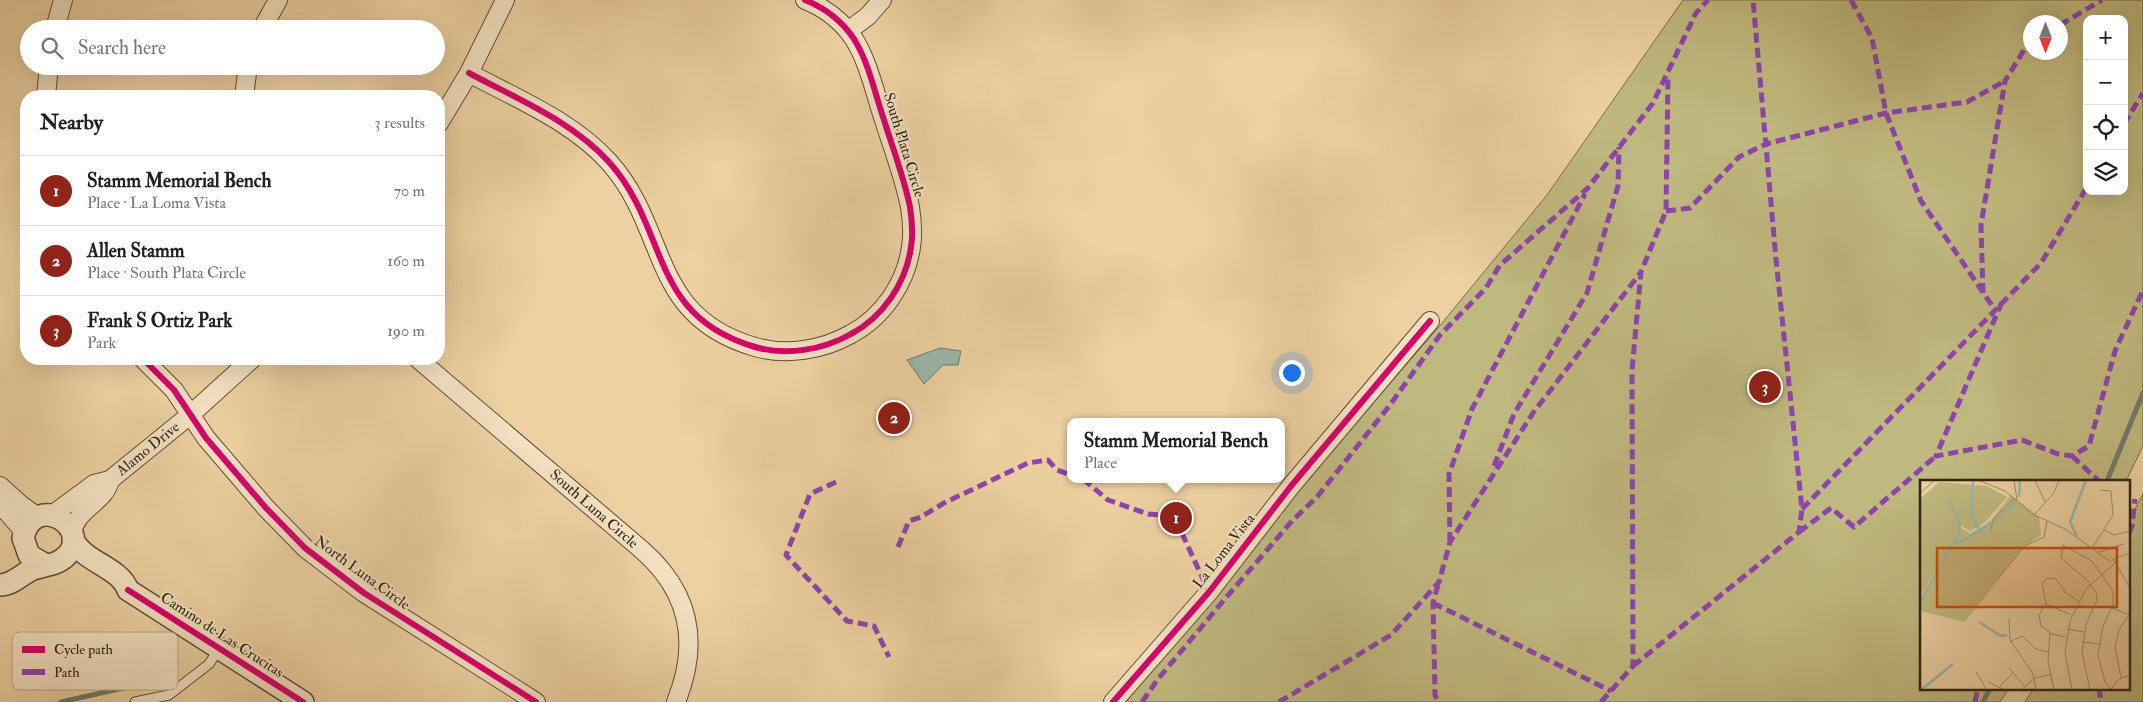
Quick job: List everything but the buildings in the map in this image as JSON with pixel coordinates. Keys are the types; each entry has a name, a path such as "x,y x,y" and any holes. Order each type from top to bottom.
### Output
{"street":[{"path":"57,20 63,0"},
{"path":"267,20 278,0"},
{"path":"445,113 469,73 506,0"},
{"name":"South Plata Circle","path":"469,73 563,124 596,149 622,178 633,197 665,272 687,307 704,324 766,350 781,351 816,348 851,334 865,325 891,298 907,264 912,228 906,193 867,67 848,31 826,11 805,0"},
{"path":"848,31 868,16 882,0"},
{"path":"47,90 48,75"},
{"path":"245,90 247,75"},
{"name":"La Loma Vista","path":"1112,702 1209,592 1291,486 1430,322"},
{"name":"North Luna Circle","path":"149,365 174,390 206,438 266,508 311,553 378,602 532,699"},
{"name":"Alamo Drive","path":"73,536 76,520 106,490 110,480 190,415 245,365"},
{"name":"South Luna Circle","path":"425,365 647,554 669,578 684,610 690,648 683,686 676,702"},
{"name":"Alamo Drive","path":"43,516 56,512 98,481 110,480"},
{"path":"0,486 21,505 43,516 63,520 73,536 69,553 52,564 31,570 8,584 0,585"},
{"path":"0,504 21,528 24,541 33,559 52,564"},
{"path":"0,580 16,560 24,541 27,527 43,516"},
{"name":"Camino de Las Crucitas","path":"73,536 84,554 119,577 128,590 299,701"},
{"name":"Camino de Las Crucitas","path":"52,564 81,570 112,588 128,590"}],"lane":[{"path":"178,688 208,664 219,649"},
{"path":"135,702 169,695 175,690"}],"shaded area":[{"path":"1683,0 2143,0 2143,446 2126,480 1920,480 1920,690 2008,690 2000,702 1113,702 1438,328 1547,195"},
{"path":"2143,494 2143,702 2025,702 2033,690 2130,690 2130,518"}],"water":[{"path":"940,348 961,351 958,365 943,365 924,384 907,360"}],"waterway":[{"path":"2107,480 2143,393"},
{"path":"61,702 114,690"},
{"path":"1983,702 1989,690"}],"marked path":[{"path":"1142,702 1158,679 1224,600 1292,521 1317,497 1390,405 1440,335 1486,288 1500,265 1588,188 1653,103 1696,13 1708,0"},
{"path":"1633,666 1799,532 1802,509 1776,259 1753,0"},
{"path":"1851,0 1872,38 1886,113 1921,201 1995,310"},
{"path":"2068,20 2102,0"},
{"path":"1983,293 1981,225 2005,81 2023,52"},
{"path":"1601,702 1633,666 1632,370 1641,272 1666,211 1668,77"},
{"path":"1666,211 1690,208 1739,157 1766,144 1886,113 1967,102 2005,81"},
{"path":"2128,117 2143,93"},
{"path":"1494,466 1514,414 1587,293 1618,186 1619,147"},
{"path":"1450,542 1449,474 1472,409 1585,194"},
{"path":"1802,509 2041,263 2083,194"},
{"path":"1279,702 1391,635 1439,582 1450,542 1533,413 1641,272"},
{"path":"2002,302 1936,456 2022,440 2058,454 2072,456 2089,446 2115,351 2143,290"},
{"path":"1799,532 1831,508 1854,527 1936,456"},
{"path":"2072,456 2098,480"},
{"path":"898,547 909,521 921,517 944,503 1028,463 1048,460 1057,470 1067,474"},
{"path":"836,482 810,494 786,555 847,621 874,626 889,657"},
{"path":"1088,483 1108,500 1148,514 1174,516 1209,592"},
{"path":"2130,531 2135,499"},
{"path":"1438,585 1433,603 1435,695 1438,702"},
{"path":"1433,603 1611,691"},
{"path":"1975,702 1978,690"},
{"path":"2099,690 2101,702"}],"cycle path":[{"path":"469,73 561,123 578,134 609,162 628,188 678,293 696,315 721,333 755,347 779,351 816,348 840,340 863,327 891,298 904,273 908,260 912,227 908,196 902,174 864,58 854,39 838,21 826,11 805,0"},
{"path":"1113,702 1209,592 1291,486 1430,321"},
{"path":"149,365 174,390 206,438 266,508 305,548 364,593 536,702"},
{"path":"128,590 303,702"}],"place":[{"name":"Frank S Ortiz Park","path":"1765,387"},
{"name":"Allen Stamm","path":"894,418"},
{"name":"Stamm Memorial Bench","path":"1176,518"}]}
